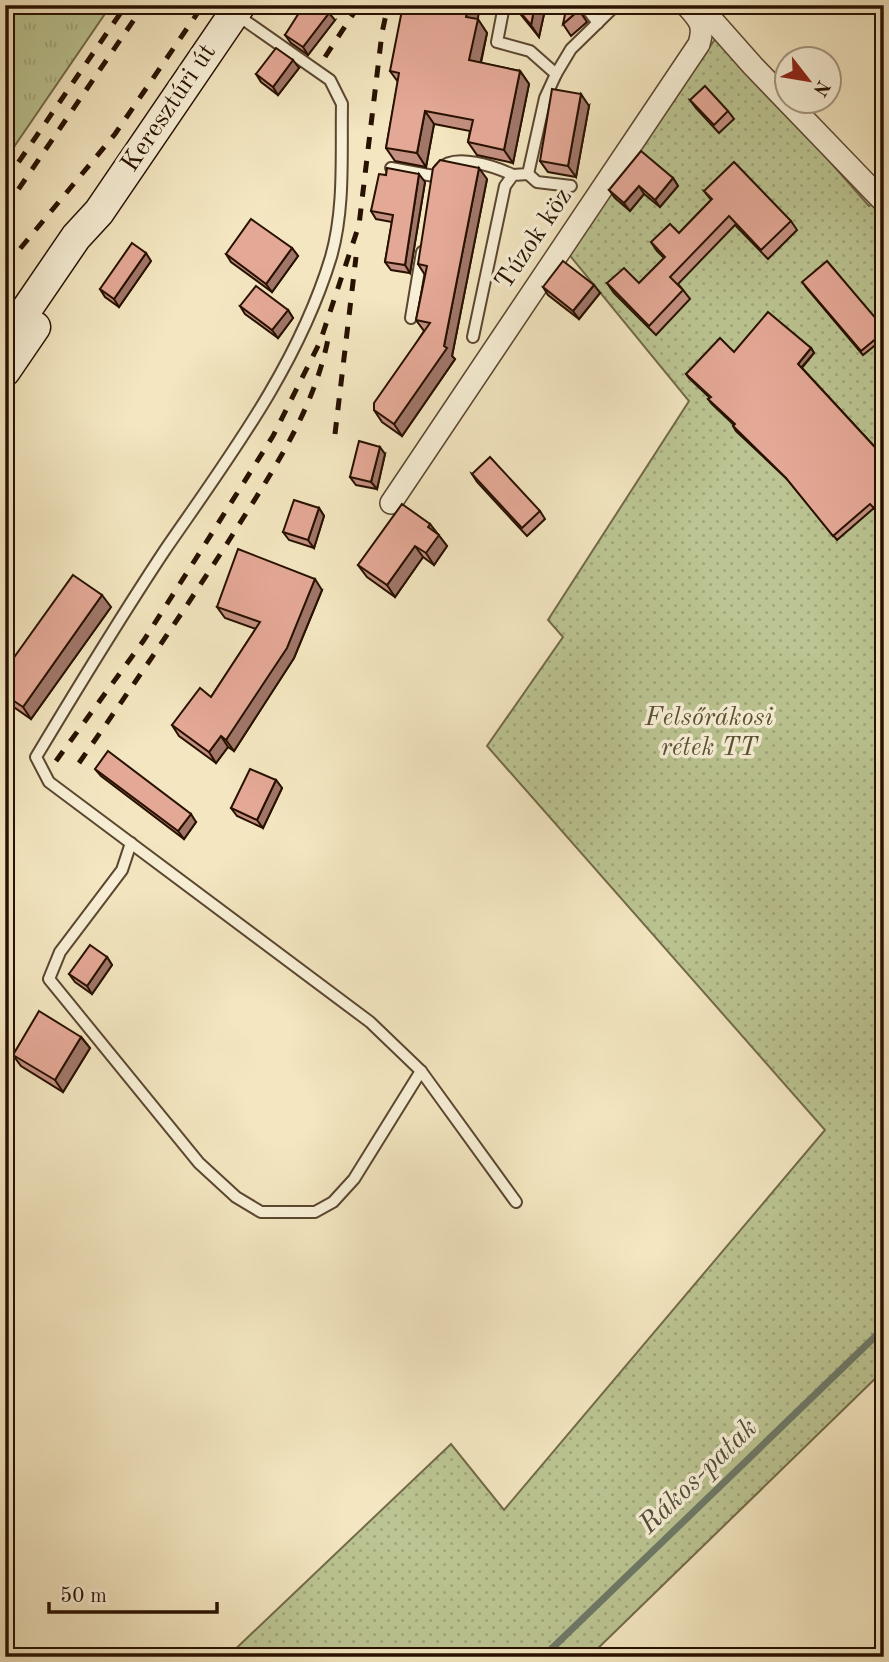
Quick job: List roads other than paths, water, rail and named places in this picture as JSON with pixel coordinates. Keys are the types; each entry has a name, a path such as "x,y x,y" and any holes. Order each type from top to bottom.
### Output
{"main road":[{"name":"Keresztúri út","path":"7,358 76,237 99,212 237,9"},
{"name":"Keresztúri út","path":"7,358 82,257 99,212"}],"street":[{"name":"Túzok köz","path":"391,503 699,44 703,31 701,22 686,5"},
{"path":"699,5 752,66 883,201"},
{"path":"5,317 23,299 54,253 76,237"}],"lane":[{"path":"583,5 598,23"},
{"path":"528,174 545,98 556,74 571,50 616,5"},
{"path":"237,9 330,80 338,93 342,104 340,216 331,256 290,360 267,400 119,619 36,757 49,782 370,1022 421,1072 516,1202"},
{"path":"503,11 497,42 530,51 556,74"},
{"path":"432,189 434,176 444,164 455,161 501,169 513,175 528,174 537,182 571,186"},
{"path":"391,167 434,176"},
{"path":"473,337 505,186 513,175"},
{"path":"411,318 424,241"},
{"path":"131,843 122,870 60,952 49,979 199,1163 236,1197 261,1212 315,1212 333,1202 354,1179 421,1072"}],"waterway":[{"name":"Rákos-patak","path":"543,1657 884,1328"}],"railway":[{"path":"5,182 126,5"},
{"path":"5,209 144,5"},
{"path":"5,267 115,134 203,5"},
{"path":"325,57 359,5"},
{"path":"56,761 144,640 202,549 273,436 320,342 359,225 382,33 388,5"},
{"path":"335,434 356,257"},
{"path":"79,763 192,598 273,469 312,393 328,339"}],"park label":[{"name":"Felsőrákosi rétek TT","path":"709,733"}]}
